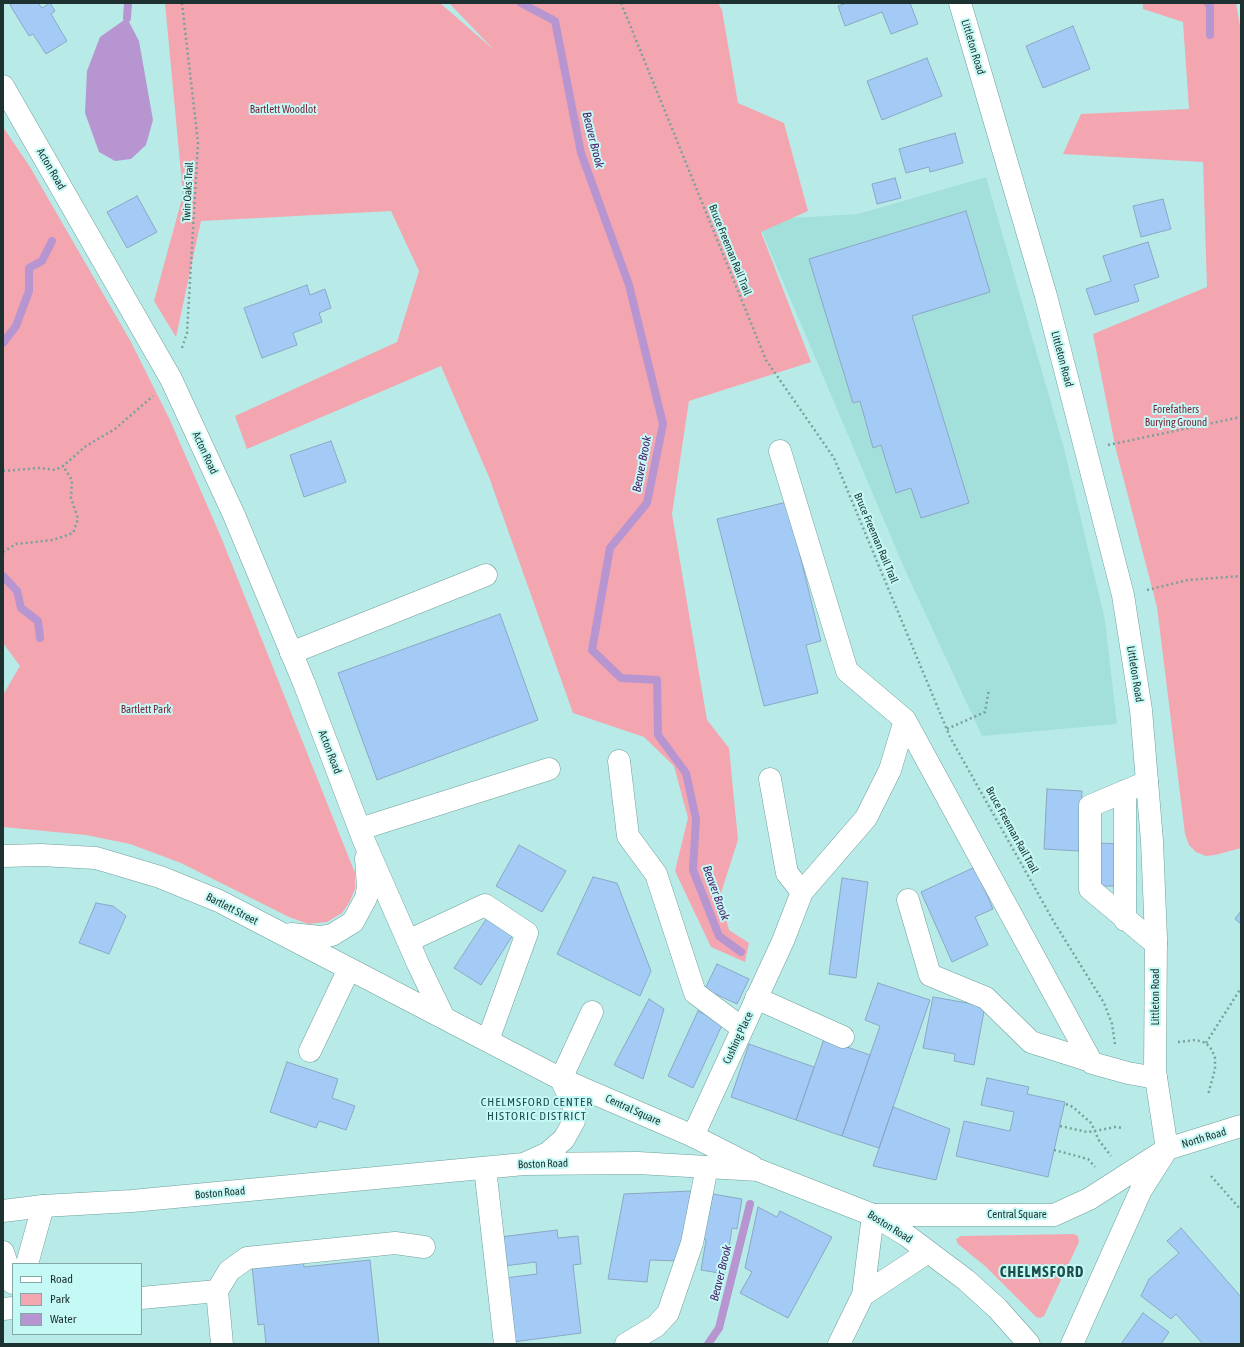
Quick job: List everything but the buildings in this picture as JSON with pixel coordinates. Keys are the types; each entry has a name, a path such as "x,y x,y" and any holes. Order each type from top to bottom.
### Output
{"main road":[{"name":"Littleton Road","path":"960,3 1031,244 1123,595 1140,710 1152,841 1156,944 1156,1078 1167,1149"},
{"name":"Acton Road","path":"3,86 171,379 234,515 291,653 362,835 408,941 444,1018"},
{"path":"780,451 847,671 905,720 1091,1061"},
{"path":"291,653 486,575"},
{"name":"Cushing Place","path":"692,1136 783,941 802,892 866,818 890,770 905,720"},
{"path":"619,761 628,836 656,874 695,992 742,1028"},
{"path":"362,835 549,769"},
{"path":"770,779 787,872 802,892"},
{"path":"1147,782 1090,806 1090,889 1125,920 1156,944"},
{"path":"1125,791 1125,920"},
{"name":"Acton Road","path":"277,932 320,937 332,935 353,922 366,898 368,887 362,835"},
{"name":"Bartlett Street","path":"3,856 41,855 96,858 160,877 218,901 444,1018"},
{"path":"908,900 930,975 986,998 1031,1042 1091,1061 1092,1063 1128,1073 1156,1078"},
{"path":"408,941 484,905 527,933 488,1040"},
{"path":"310,1051 349,969"},
{"path":"756,998 843,1037"},
{"path":"524,1164 548,1153 564,1139 574,1122 574,1107 561,1079 592,1012"},
{"name":"Central Square","path":"444,1018 561,1079 692,1136 758,1170"},
{"name":"North Road","path":"1167,1149 1241,1126"},
{"path":"1072,1344 1141,1190 1167,1149"},
{"name":"Central Square","path":"873,1215 1054,1215 1089,1200 1167,1149"},
{"name":"Boston Road","path":"3,1211 43,1206 132,1201 524,1164 638,1163 758,1170 873,1215 906,1235 966,1280 997,1308 1029,1344"},
{"path":"626,1344 656,1326 668,1313 692,1243 707,1167"},
{"path":"485,1168 505,1344"},
{"path":"27,1263 43,1206"},
{"path":"839,1344 863,1295 873,1215"},
{"path":"222,1344 217,1291 229,1271 247,1258 395,1243 424,1246"},
{"path":"3,1252 12,1279"},
{"path":"863,1295 928,1252"},
{"path":"142,1298 217,1291"}],"path":[{"name":"Twin Oaks Trail","path":"171,379 187,334 198,143 182,3"},
{"name":"Bruce Freeman Rail Trail","path":"621,3 766,360 834,458 947,729 1054,922 1104,1003 1112,1024 1113,1039 1128,1073"},
{"path":"3,471 39,468 55,470 63,466 86,446 115,429 171,379"},
{"path":"1086,450 1241,417"},
{"path":"3,552 16,544 53,540 73,533 78,518 71,498 72,480 63,466"},
{"path":"1123,595 1188,580 1241,576"},
{"path":"947,729 985,712 989,689"},
{"path":"1206,1043 1241,988"},
{"path":"1176,1042 1196,1040 1206,1043 1212,1050 1215,1058 1215,1069 1208,1095"},
{"path":"1066,1104 1073,1107 1092,1123 1098,1139 1112,1156"},
{"path":"1060,1126 1087,1132 1115,1127 1124,1128"},
{"path":"1054,1150 1088,1159 1100,1171"},
{"path":"1211,1176 1241,1210"}],"shaded area":[{"path":"986,177 1064,448 1105,620 1117,724 982,736 905,570 757,220 858,214"}],"green space":[{"name":"Bartlett Woodlot","path":"165,3 440,3 494,50 449,3 718,3 722,10 738,103 784,123 808,211 761,232 811,362 689,401 672,514 707,720 729,748 738,840 720,896 729,930 749,943 745,962 711,947 675,871 688,818 674,766 644,737 573,713 489,477 441,366 247,449 235,416 397,342 419,271 391,211 201,221 176,337 154,301 183,195"},
{"name":"Forefathers Burying Ground","path":"1143,3 1236,3 1241,32 1241,848 1206,856 1196,852 1189,845 1185,834 1157,607 1116,450 1093,334 1207,287 1203,162 1063,154 1081,114 1189,109 1183,22 1143,9"},
{"name":"Bartlett Park","path":"3,127 30,167 131,342 170,420 221,537 355,873 355,889 349,903 342,913 327,922 308,924 289,917 181,863 130,844 86,835 3,827 3,695 20,666 3,643"},
{"path":"1074,1234 1078,1236 1079,1242 1044,1316 1040,1318 1036,1317 985,1266 958,1244 956,1239 961,1236"}],"water":[{"path":"127,18 139,41 153,120 146,145 131,159 115,161 99,152 85,113 87,71 100,37"}],"waterway":[{"path":"127,18 128,3"},
{"name":"Beaver Brook","path":"521,3 555,21 581,153 629,285 663,424 647,503 610,548 592,650 621,678 657,680 658,735 686,773 696,819 693,870 719,936 741,952"},
{"path":"1208,3 1210,7 1210,35"},
{"path":"3,343 16,326 29,291 29,268 42,261 52,241"},
{"path":"3,576 17,591 21,608 38,621 40,638"},
{"name":"Beaver Brook","path":"708,1344 719,1328 750,1204"}],"district":[{"name":"CHELMSFORD CENTER HISTORIC DISTRICT","path":"537,1109"},
{"name":"CHELMSFORD","path":"1042,1272"}]}
